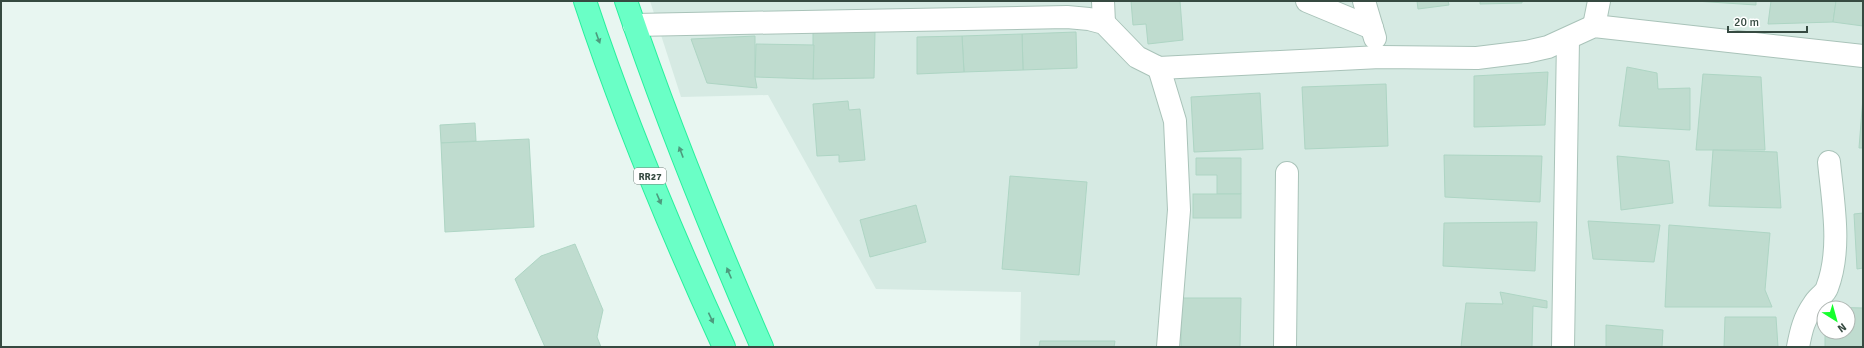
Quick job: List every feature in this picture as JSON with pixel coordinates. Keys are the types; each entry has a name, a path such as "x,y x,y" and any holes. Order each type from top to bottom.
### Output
{"highway":[{"name":"RR27","path":"585,1 622,105 656,191 692,277 724,347"},
{"path":"626,1 695,189 762,347"}],"street":[{"path":"1104,1 1104,23"},
{"path":"1307,1 1372,28"},
{"path":"1364,1 1380,57"},
{"path":"1594,26 1599,1"},
{"path":"634,26 1067,17 1089,19 1104,23 1137,57 1160,68 1380,57 1477,58 1548,47 1594,26 1863,56"},
{"path":"1563,347 1568,39"},
{"path":"1160,68 1175,121 1179,210 1168,347"},
{"path":"1798,347 1802,324 1814,303 1827,289 1833,269 1835,238 1830,162"},
{"path":"1285,347 1287,173"}],"shaded area":[{"path":"650,1 1863,1 1863,347 1020,347 1021,292 876,289 768,95 681,97"}],"building":[{"path":"1131,1 1180,1 1183,40 1148,44 1146,24 1133,25"},
{"path":"1417,1 1448,1 1449,5 1418,9"},
{"path":"1480,1 1522,1 1522,3 1480,4"},
{"path":"1695,1 1756,1 1756,5"},
{"path":"1771,1 1836,1 1833,22 1768,24"},
{"path":"1836,1 1863,1 1863,26 1833,22"},
{"path":"813,30 875,32 874,78 813,79"},
{"path":"1076,32 1077,68 1023,70 1022,34"},
{"path":"1022,34 1023,70 964,72 962,36"},
{"path":"755,36 755,77 757,88 707,83 691,39"},
{"path":"962,36 964,72 917,74 917,37"},
{"path":"756,44 814,45 813,79 755,77"},
{"path":"1627,67 1657,73 1658,89 1690,88 1690,130 1619,126"},
{"path":"1548,72 1545,125 1474,127 1474,76"},
{"path":"1703,74 1761,77 1765,150 1696,150"},
{"path":"1386,84 1388,146 1305,149 1302,87"},
{"path":"1260,93 1263,149 1194,152 1191,97"},
{"path":"1863,97 1863,148 1859,148"},
{"path":"848,101 849,110 860,109 865,160 839,162 839,155 817,156 813,104"},
{"path":"475,123 476,141 441,143 440,125"},
{"path":"529,139 534,227 445,232 441,143"},
{"path":"1713,150 1777,152 1781,208 1709,206"},
{"path":"1444,155 1542,156 1540,202 1445,197"},
{"path":"1617,156 1669,161 1673,203 1621,210"},
{"path":"1196,158 1241,158 1241,194 1217,194 1217,175 1196,175"},
{"path":"1010,176 1087,182 1079,275 1002,269"},
{"path":"1193,194 1241,194 1241,218 1193,218"},
{"path":"916,205 926,242 870,257 860,220"},
{"path":"1863,213 1863,268 1857,269 1854,214"},
{"path":"1588,221 1660,225 1654,262 1593,259"},
{"path":"1537,222 1535,271 1443,266 1444,223"},
{"path":"1669,225 1770,233 1765,290 1772,307 1665,307"},
{"path":"575,244 603,310 597,337 601,347 545,347 515,279 541,256"},
{"path":"1500,292 1547,301 1547,308 1533,306 1532,347 1461,347 1466,303 1503,304"},
{"path":"1181,298 1241,298 1240,347 1181,347"},
{"path":"1856,308 1863,308 1863,347 1825,347 1825,340 1856,340"},
{"path":"1725,317 1776,317 1778,347 1724,347"},
{"path":"1606,325 1663,330 1662,347 1606,347"},
{"path":"1040,341 1115,341 1114,347 1039,347"}]}
